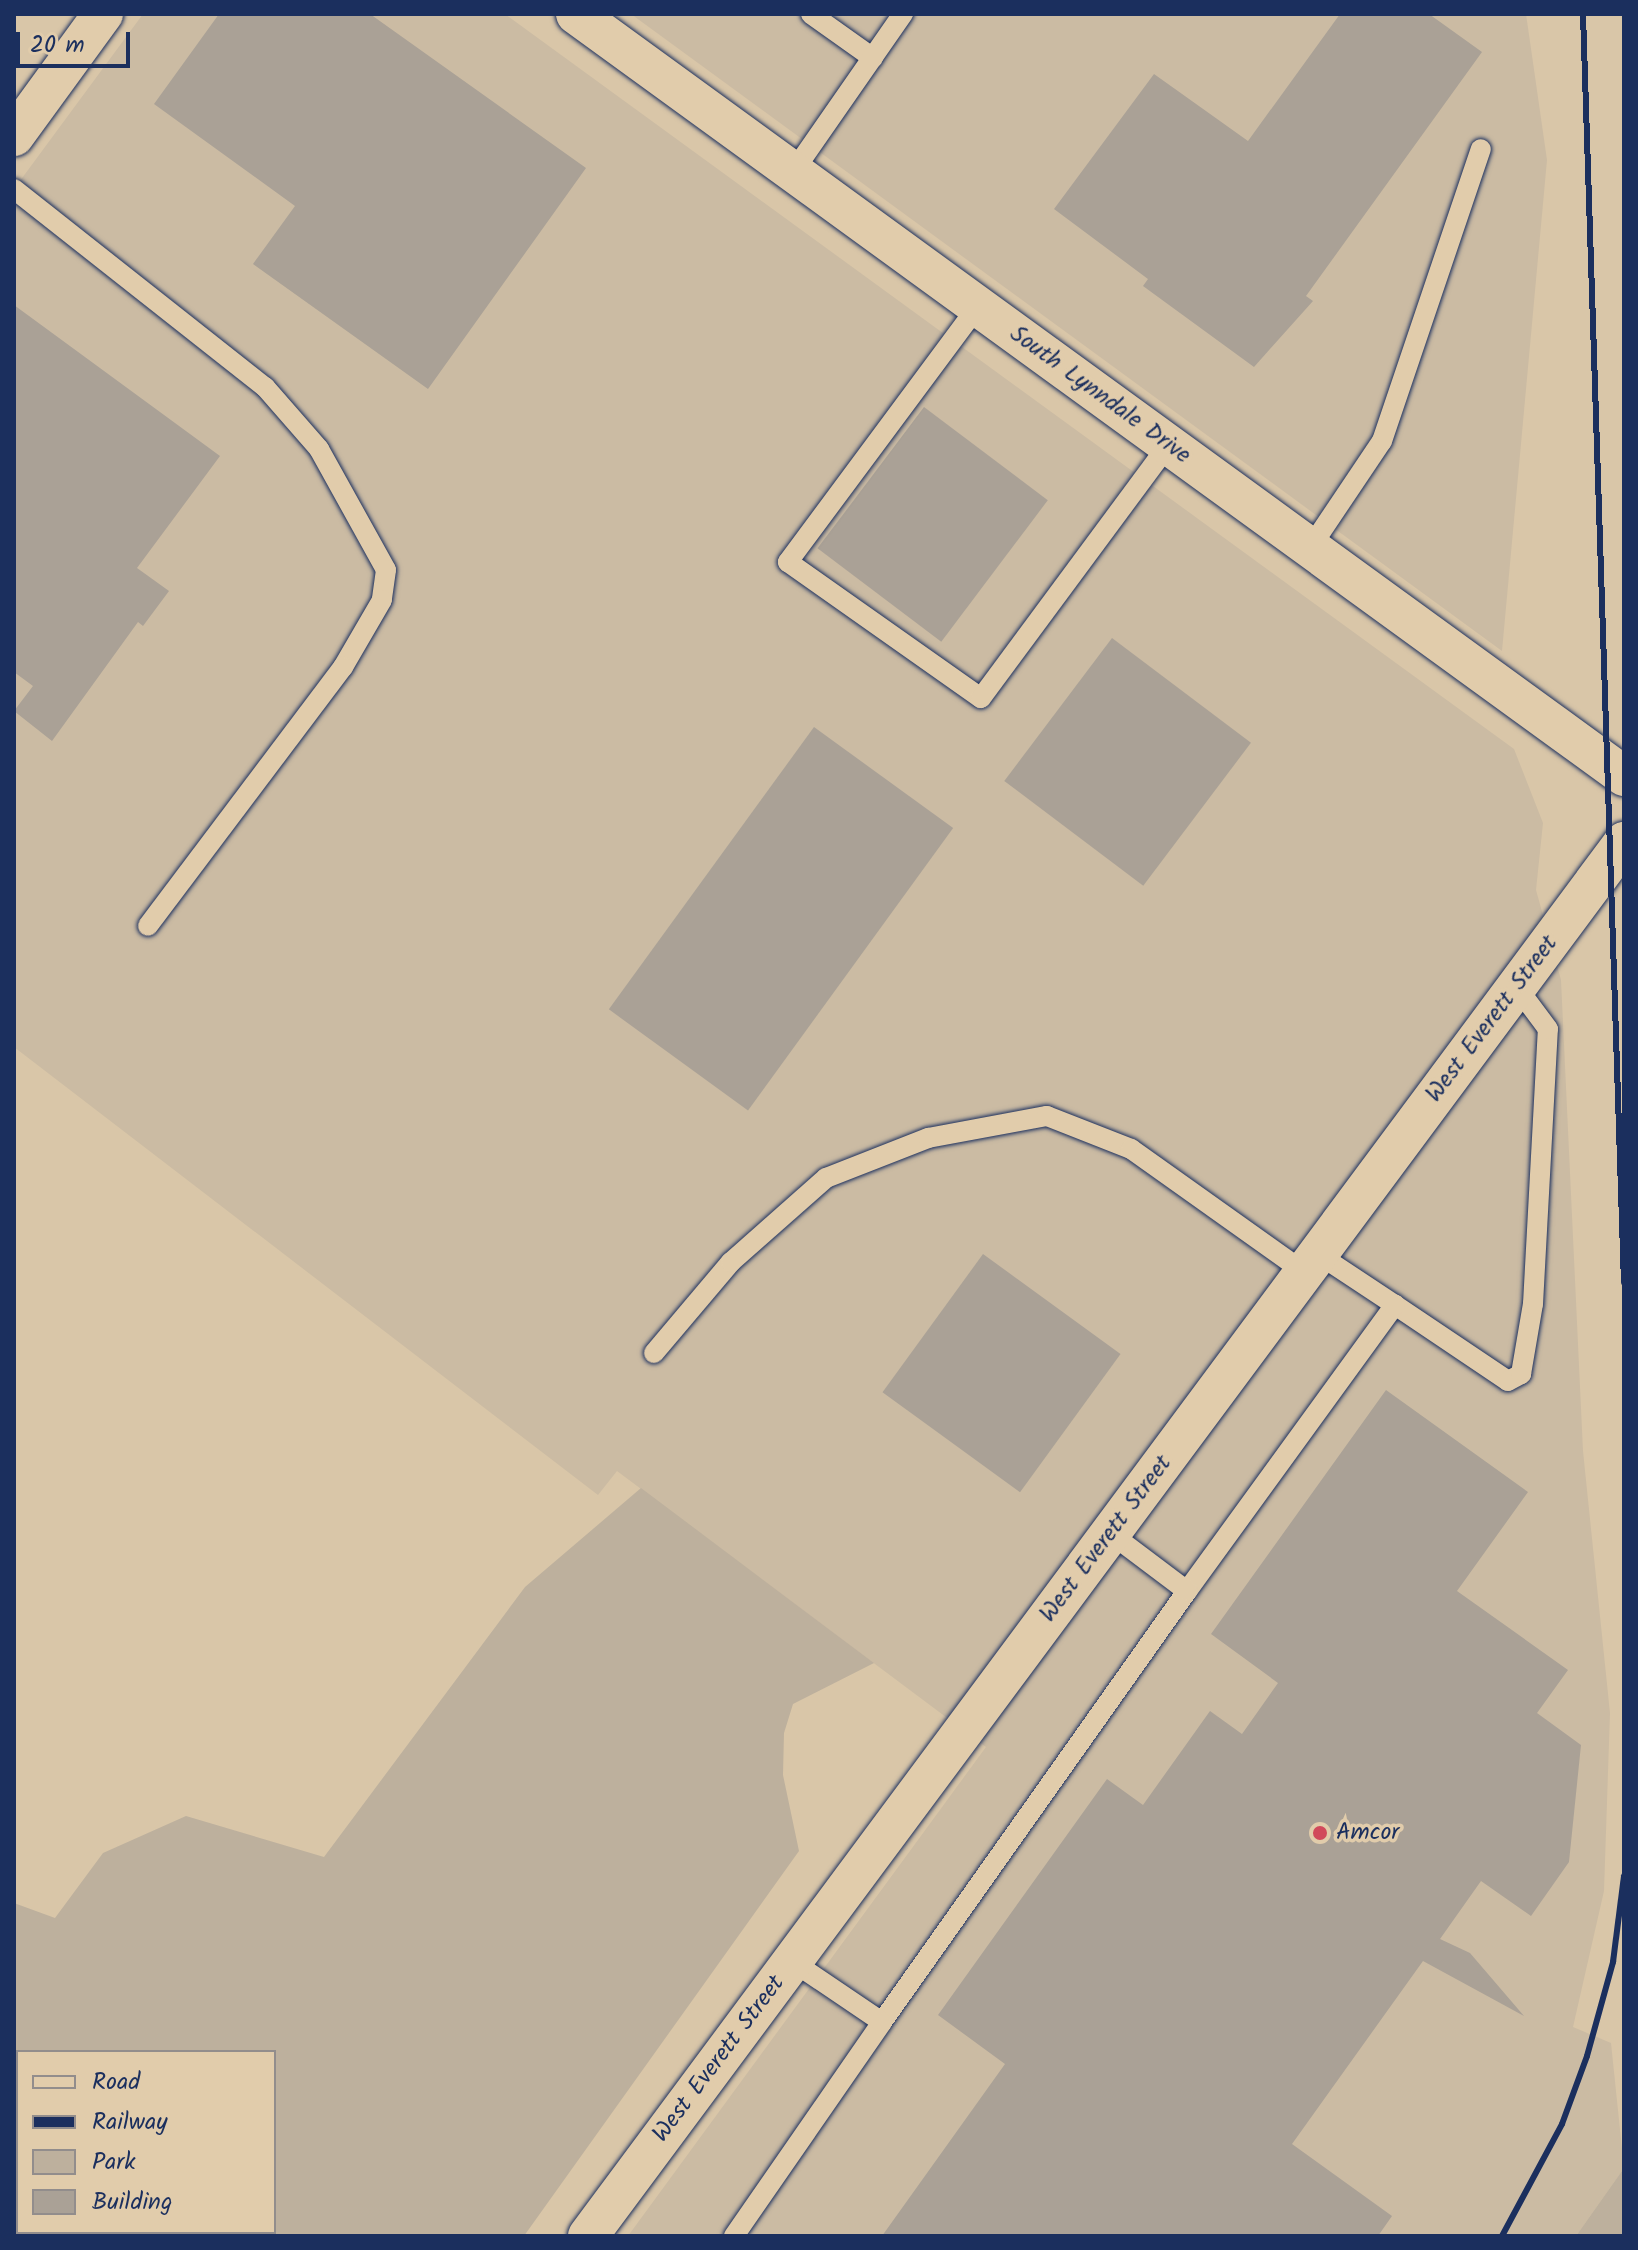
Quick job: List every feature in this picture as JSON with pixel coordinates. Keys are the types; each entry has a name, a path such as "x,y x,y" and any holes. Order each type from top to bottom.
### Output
{"street":[{"path":"17,127 103,14"},
{"name":"South Lynndale Drive","path":"576,14 1624,776"},
{"name":"West Everett Street","path":"588,2236 1624,842"}],"lane":[{"path":"811,14 873,58"},
{"path":"793,172 903,14"},
{"path":"1310,548 1382,441 1414,361 1481,149"},
{"path":"14,189 265,387 319,449 386,570 382,600 343,667 148,926"},
{"path":"978,306 788,562 981,698 1168,445"},
{"path":"654,1353 731,1262 826,1178 928,1138 1047,1116 1131,1149 1311,1263 1395,1305 1508,1381 1521,1374 1533,1304 1548,1029 1516,986"},
{"path":"734,2236 1187,1591 1395,1305"},
{"path":"1110,1533 1187,1591"},
{"path":"792,1961 882,2022"}],"shaded area":[{"path":"143,14 505,14 1514,749 1543,823 1536,890 1561,980 1583,1451 1610,1713 1604,1891 1573,2027 1611,2043 1624,2168 1576,2236 628,2236 986,1747 617,1471 598,1495 14,1047 14,189"},
{"path":"631,14 1526,14 1547,160 1502,651"}],"green space":[{"path":"641,1488 874,1663 793,1704 784,1733 783,1775 799,1851 524,2236 14,2236 14,1903 55,1918 103,1853 186,1816 324,1857 525,1587"},
{"path":"1624,2168 1624,2236 1576,2236"}],"building":[{"path":"219,14 370,14 586,168 428,389 253,264 295,206 154,104"},
{"path":"1340,14 1429,14 1482,52 1306,296 1313,301 1254,367 1143,286 1148,279 1054,209 1154,74 1248,141"},
{"path":"14,305 220,456 137,568 169,591 143,626 138,622 52,741 14,711 33,686 14,672"},
{"path":"924,407 1048,500 941,642 817,548"},
{"path":"1112,638 1251,743 1143,886 1004,781"},
{"path":"814,727 953,828 748,1110 609,1009"},
{"path":"983,1254 1121,1354 1020,1492 882,1392"},
{"name":"Amcor","path":"1386,1390 1528,1492 1457,1591 1568,1670 1537,1713 1581,1745 1569,1862 1531,1916 1481,1881 1440,1939 1470,1953 1524,2016 1423,1961 1292,2144 1392,2216 1378,2236 882,2236 1005,2064 938,2015 1107,1779 1143,1805 1210,1711 1242,1734 1278,1683 1211,1634"}],"railway":[{"path":"1583,14 1624,1282"},
{"path":"1502,2236 1562,2124 1587,2056 1613,1962 1624,1876"}],"place":[{"name":"Amcor","path":"1320,1833"}]}
